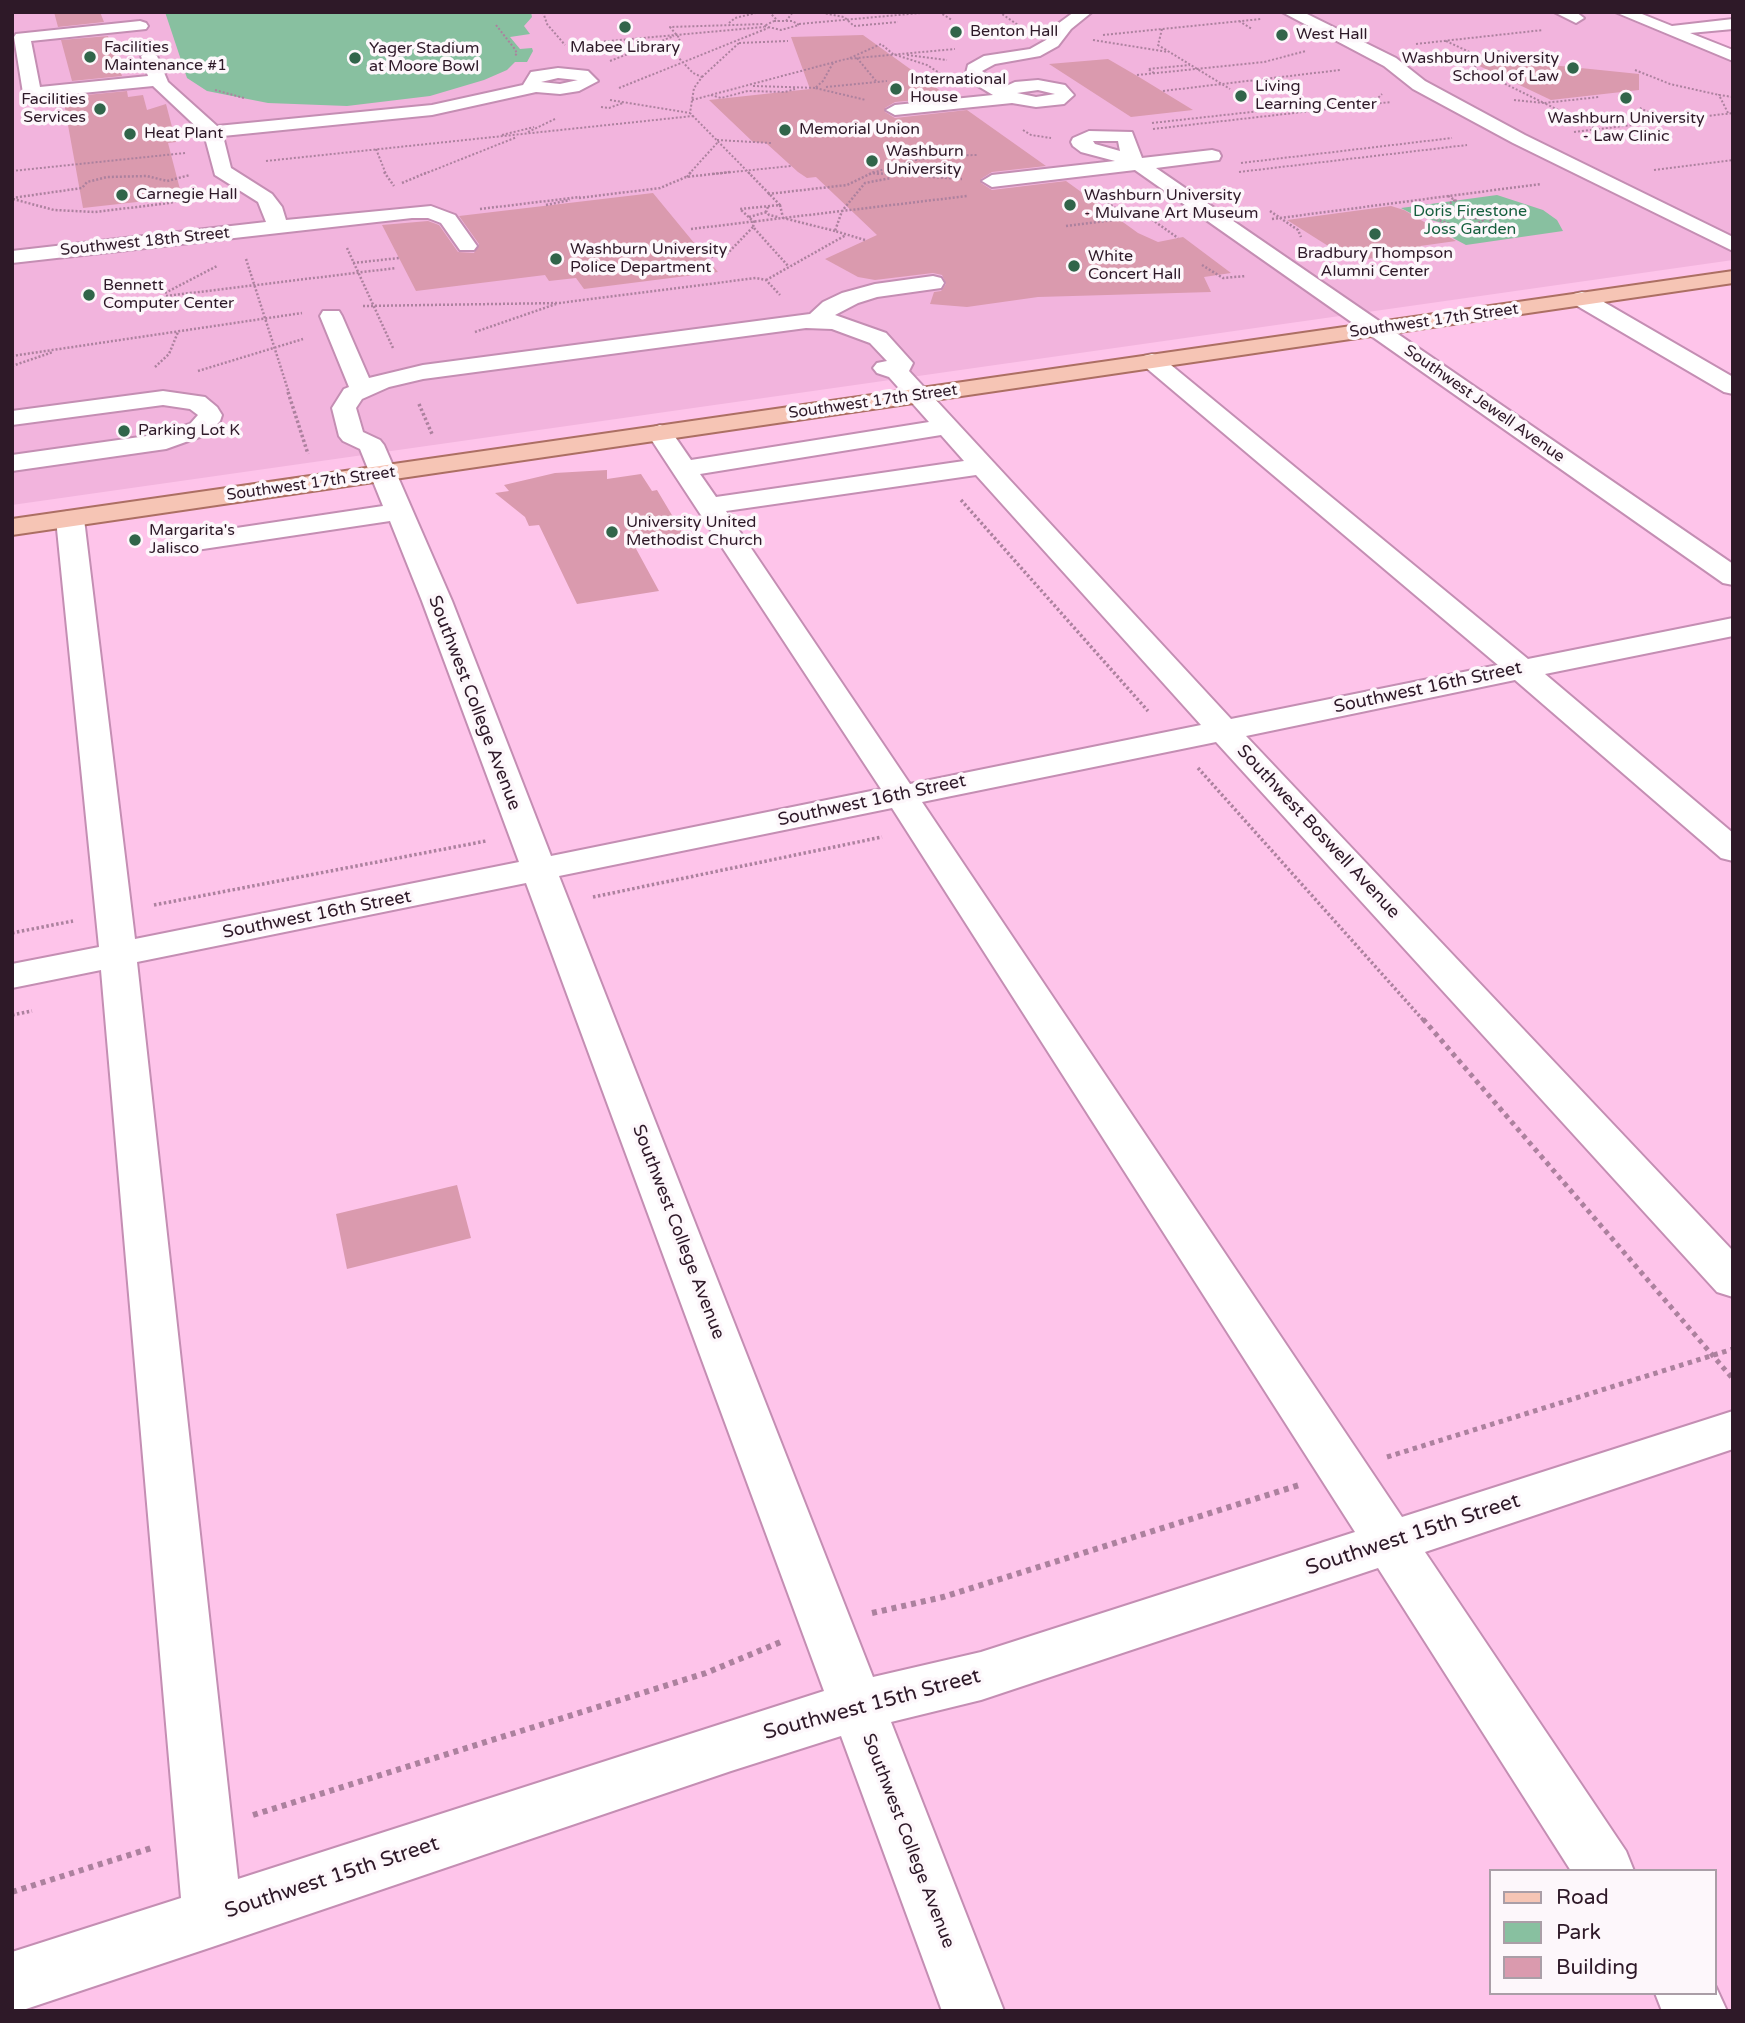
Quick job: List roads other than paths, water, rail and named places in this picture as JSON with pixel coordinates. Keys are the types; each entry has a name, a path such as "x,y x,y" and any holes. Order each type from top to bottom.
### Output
{"main road":[{"name":"Southwest 17th Street","path":"12,509 313,466 383,464 660,433 907,383 1153,361 1367,323 1733,264"},
{"name":"Southwest 17th Street","path":"12,527 383,464 907,383 1367,323 1582,299 1733,277"}],"street":[{"path":"895,110 1010,97 1049,102 1065,95 1023,65 1034,53 1052,43 1065,26 1084,12"},
{"path":"1290,12 1390,62 1419,85 1595,178 1733,245"},
{"path":"1623,12 1733,56"},
{"path":"158,80 32,93 22,37 138,19 158,80 216,141 222,171 265,198 272,207 278,228"},
{"path":"1669,31 1733,24"},
{"path":"1010,97 979,79 974,69 990,60 1034,53"},
{"path":"216,141 456,106 536,87"},
{"path":"982,180 1212,156"},
{"name":"Southwest Jewell Avenue","path":"1135,162 1733,577"},
{"name":"Southwest 18th Street","path":"12,257 394,213 431,212 448,219 467,246"},
{"path":"817,320 831,307 850,298 875,291 933,283"},
{"path":"1582,299 1733,387"},
{"path":"325,318 369,398"},
{"path":"369,398 382,380 423,372 817,320 855,328 878,338 901,363 907,383"},
{"path":"183,544 383,464 352,436 344,408 353,394 369,398 383,397 398,388 424,382 806,331 840,336 860,344 879,365 907,383"},
{"path":"1153,361 1733,851"},
{"name":"Southwest Boswell Avenue","path":"907,383 1223,730 1733,1280"},
{"path":"12,418 163,398 196,402 207,408 210,415 200,428 166,441 12,463"},
{"path":"683,469 947,427"},
{"path":"660,433 901,795 1604,1869"},
{"name":"Southwest College Avenue","path":"383,464 973,2011"},
{"path":"708,506 983,466"},
{"path":"70,519 117,955 212,1918"},
{"name":"Southwest 16th Street","path":"12,976 1733,627"},
{"name":"Southwest 15th Street","path":"12,1983 731,1745 857,1706 981,1676 1733,1430"},
{"path":"1686,1995 1696,2011"}],"place":[{"name":"Mabee Library","path":"625,27"},
{"name":"Benton Hall","path":"956,32"},
{"name":"West Hall","path":"1282,35"},
{"name":"Facilities Maintenance #1","path":"90,57"},
{"name":"Yager Stadium at Moore Bowl","path":"355,58"},
{"name":"Washburn University School of Law","path":"1573,68"},
{"name":"International House","path":"896,89"},
{"name":"Living Learning Center","path":"1241,96"},
{"name":"Washburn University - Law Clinic","path":"1626,98"},
{"name":"Facilities Services","path":"100,109"},
{"name":"Memorial Union","path":"785,130"},
{"name":"Heat Plant","path":"130,134"},
{"name":"Washburn University","path":"872,161"},
{"name":"Carnegie Hall","path":"122,195"},
{"name":"Washburn University - Mulvane Art Museum","path":"1070,205"},
{"name":"Bradbury Thompson Alumni Center","path":"1375,234"},
{"name":"Washburn University Police Department","path":"556,259"},
{"name":"White Concert Hall","path":"1074,266"},
{"name":"Bennett Computer Center","path":"89,295"},
{"name":"Parking Lot K","path":"124,431"},
{"name":"University United Methodist Church","path":"612,532"},
{"name":"Margarita's Jalisco","path":"135,540"}],"park label":[{"name":"Doris Firestone Joss Garden","path":"1470,221"}]}
